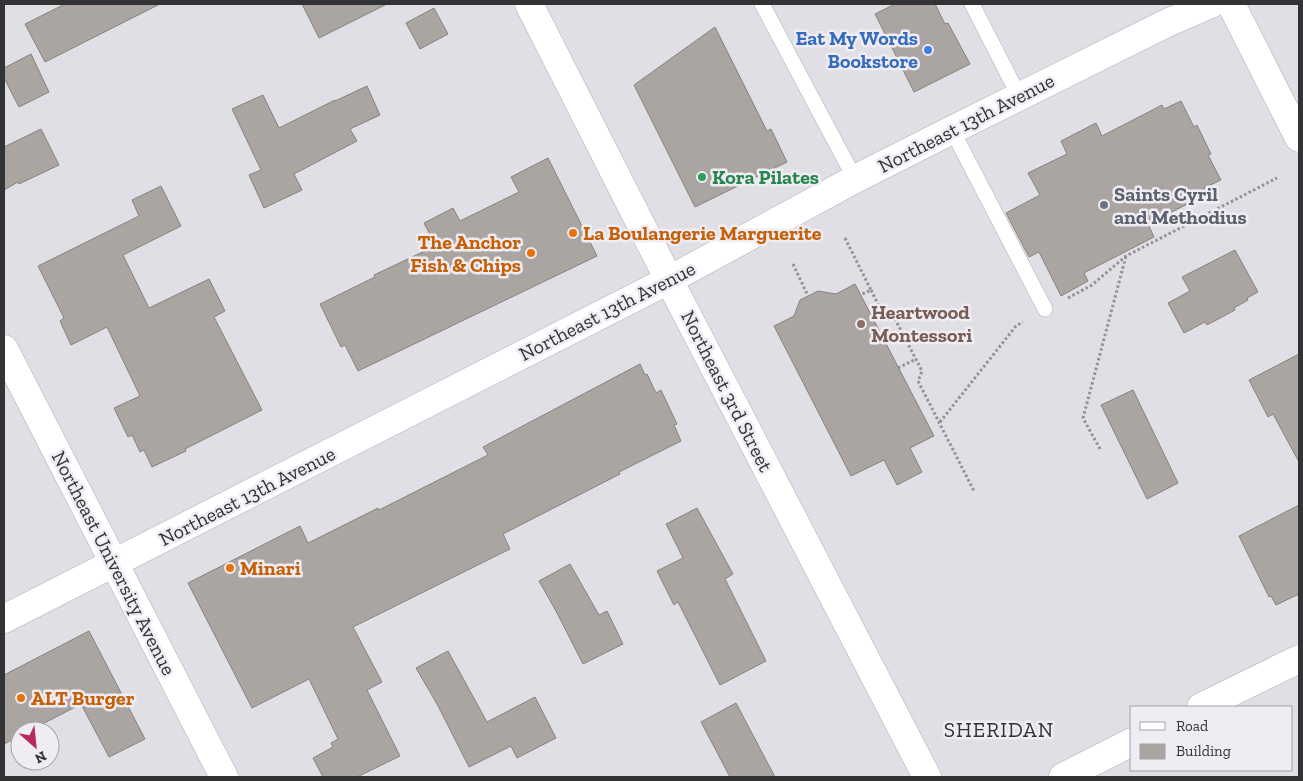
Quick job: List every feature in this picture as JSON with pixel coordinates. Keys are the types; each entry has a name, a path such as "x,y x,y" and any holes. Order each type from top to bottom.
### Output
{"street":[{"name":"Northeast 3rd Street","path":"529,4 669,280 927,777"},
{"name":"Northeast 13th Avenue","path":"4,619 669,280 952,130 1167,23 1212,4"},
{"path":"1231,4 1299,138"},
{"name":"Northeast University Avenue","path":"4,348 224,777"},
{"path":"1203,706 1299,659"},
{"path":"1063,777 1130,743"}],"lane":[{"path":"762,4 855,180"},
{"path":"978,6 1019,96"},
{"path":"952,130 1045,309"}],"path":[{"path":"940,422 1016,326 1092,285 1126,256 1277,178"},
{"path":"845,238 882,312 893,315 922,371 918,381 974,491"},
{"path":"1100,449 1083,418 1126,256"},
{"path":"793,264 808,296"},
{"path":"860,295 871,290"},
{"path":"898,368 916,360"}],"building":[{"path":"65,4 160,4 45,62 25,24"},
{"path":"302,4 387,4 319,38"},
{"name":"Eat My Words Bookstore","path":"895,4 935,4 945,24 948,23 970,64 914,92 875,14"},
{"path":"434,8 448,34 420,49 406,23"},
{"path":"715,27 767,131 771,129 787,162 695,207 634,85"},
{"path":"31,54 49,92 19,107 4,78 4,68"},
{"path":"367,86 380,115 350,129 357,141 294,174 302,190 264,208 249,175 261,170 232,109 263,95 279,128"},
{"name":"Saints Cyril and Methodius","path":"1181,101 1194,127 1197,125 1211,154 1208,155 1221,180 1204,188 1207,194 1148,224 1154,237 1084,273 1088,281 1061,296 1039,252 1029,257 1006,213 1040,195 1028,173 1067,154 1061,141 1096,123 1102,136 1162,105 1164,109"},
{"path":"41,129 59,165 4,190 4,147"},
{"path":"548,158 597,256 358,371 345,345 341,347 320,304 375,277 374,275 429,249 435,244 424,223 453,208 460,221 519,192 511,177"},
{"path":"161,186 181,226 123,255 149,308 209,279 225,311 214,317 262,410 152,467 144,450 140,452 132,435 128,437 114,408 140,396 107,327 71,345 60,321 64,318 38,266 139,216 132,200"},
{"path":"1235,250 1258,292 1234,308 1235,310 1207,325 1205,322 1184,333 1168,303 1190,291 1182,277"},
{"path":"855,284 934,436 910,448 922,472 897,485 884,460 851,476 774,326 794,316 800,300 818,291 836,294"},
{"path":"1299,354 1299,462 1273,414 1268,417 1249,380"},
{"path":"640,364 656,393 661,390 677,424 674,425 681,441 503,534 510,549 353,627 382,682 367,690 400,756 357,777 323,777 313,758 333,747 331,743 338,739 309,679 252,708 188,583 300,526 308,543 378,508 379,510 488,455 483,447"},
{"path":"1133,390 1178,483 1147,499 1101,405"},
{"path":"1299,505 1299,594 1276,605 1271,596 1269,597 1239,536"},
{"path":"697,508 733,574 725,579 766,661 720,685 678,602 674,605 657,571 683,558 666,524"},
{"path":"570,564 599,615 607,611 623,644 583,664 539,581"},
{"path":"89,631 145,739 109,757 81,704 48,721 10,721 10,741 4,744 4,675"},
{"path":"448,651 487,722 535,697 556,738 517,758 511,746 469,767 437,704 416,668"},
{"path":"736,703 775,777 730,777 701,722"}],"place":[{"name":"Eat My Words Bookstore","path":"928,50"},
{"name":"Kora Pilates","path":"702,177"},
{"name":"Saints Cyril and Methodius","path":"1104,205"},
{"name":"La Boulangerie Marguerite","path":"573,233"},
{"name":"The Anchor Fish & Chips","path":"531,253"},
{"name":"Heartwood Montessori","path":"861,324"},
{"name":"Minari","path":"230,568"},
{"name":"ALT Burger","path":"21,698"}],"district":[{"name":"SHERIDAN","path":"999,730"}]}
